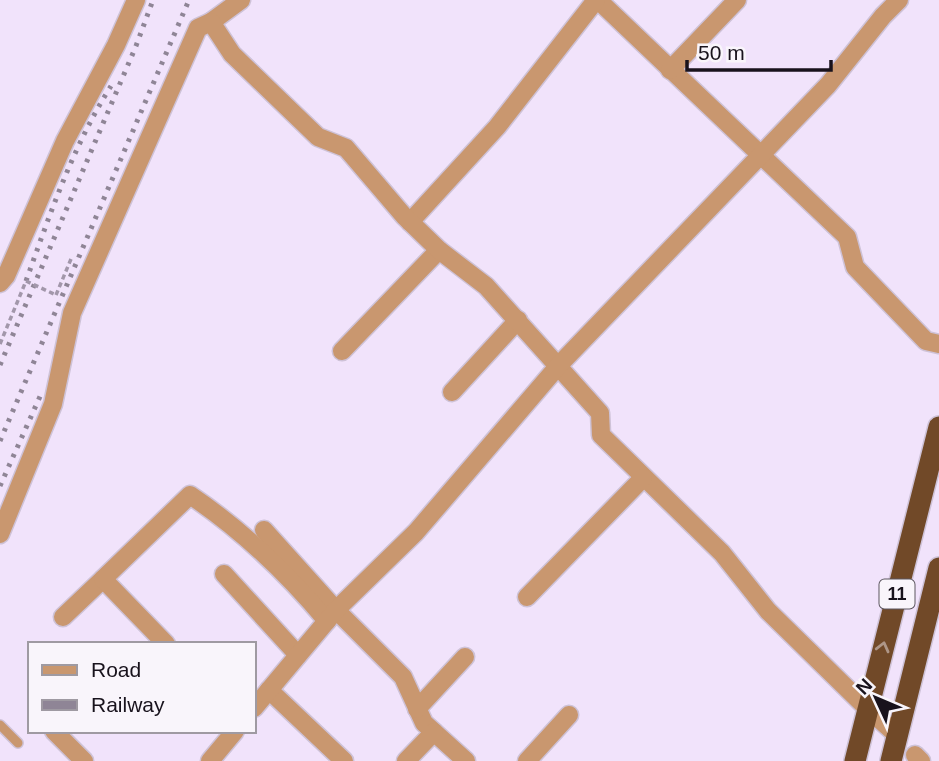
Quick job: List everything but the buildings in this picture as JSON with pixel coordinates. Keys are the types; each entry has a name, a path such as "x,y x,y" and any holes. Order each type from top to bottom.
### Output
{"highway":[{"name":"11","path":"855,761 939,427"},
{"name":"11","path":"891,761 939,568"}],"street":[{"path":"0,283 6,276 65,141 116,45 136,0"},
{"path":"0,534 53,404 72,313 198,28 241,0"},
{"path":"670,70 737,0"},
{"path":"256,706 332,615 416,532 559,365 828,85 899,0"},
{"path":"410,222 497,127 604,2 670,70 847,237 855,267 926,341 939,344"},
{"path":"211,22 232,54 318,137 346,148 410,222 439,250 486,286 600,413 601,435 722,553 768,611 897,736"},
{"path":"342,351 439,250"},
{"path":"452,392 518,320"},
{"path":"527,597 643,478"},
{"path":"63,617 190,495 214,511 403,677 424,723 457,758"},
{"path":"264,530 332,615"},
{"path":"224,574 298,655"},
{"path":"103,579 164,642"},
{"path":"417,709 465,657"},
{"path":"269,690 344,761"},
{"path":"527,761 569,715"},
{"path":"406,761 434,732"},
{"path":"56,733 83,761"},
{"path":"210,761 233,733"}],"lane":[{"path":"0,725 18,743"}],"path":[{"path":"0,344 26,281 56,295 71,259"}],"railway":[{"path":"0,365 136,46 153,0"},
{"path":"0,441 189,0"},
{"path":"26,281 74,156 111,86"},
{"path":"0,486 42,392"}]}
